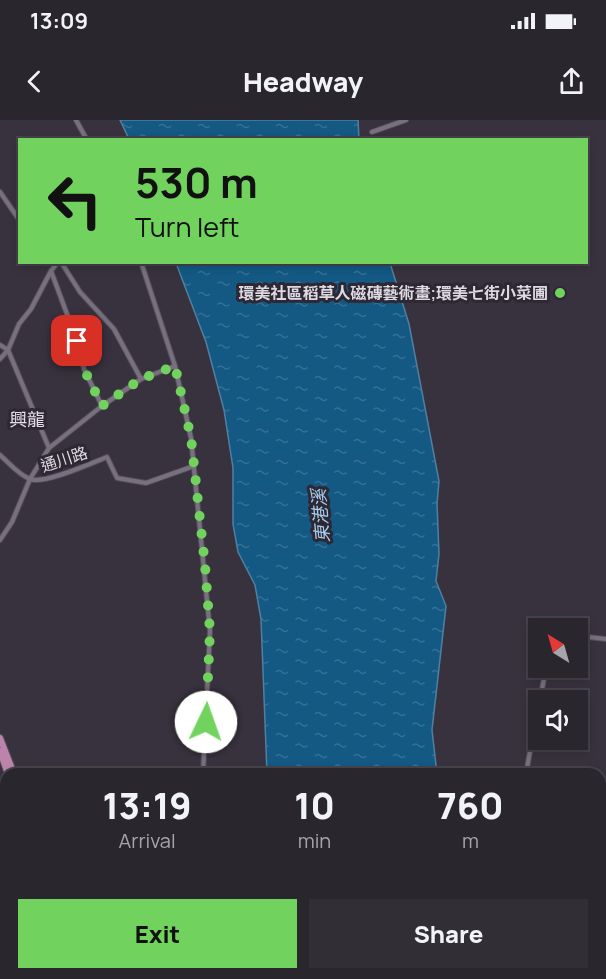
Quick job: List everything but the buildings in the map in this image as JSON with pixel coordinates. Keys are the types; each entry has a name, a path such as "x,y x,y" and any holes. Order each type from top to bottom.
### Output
{"main road":[{"path":"0,738 12,768"},
{"path":"0,751 7,768"}],"street":[{"path":"76,120 86,138"},
{"path":"372,132 406,120"},
{"path":"0,192 18,218"},
{"path":"0,359 8,350 19,324 31,309 51,271 58,264"},
{"path":"61,264 80,292 114,329 141,379"},
{"path":"142,264 175,366 191,438 210,631 203,768"},
{"path":"51,271 77,341 84,369 102,406"},
{"path":"0,345 8,350 49,448"},
{"path":"0,540 12,522 30,479 49,448 102,406 141,379 175,366"},
{"path":"0,455 30,479"},
{"name":"通川路","path":"30,479 36,481 78,469 107,457 117,478 136,483 146,483 194,466"},
{"path":"588,637 606,639"},
{"path":"527,768 530,750"}],"water":[{"path":"120,120 358,120 359,138 129,138"},
{"name":"東港溪","path":"176,264 390,264 409,324 439,481 437,504 439,554 436,581 446,606 432,730 436,768 267,768 261,619 255,585 238,552 233,524 233,468 224,410 206,342"}],"place":[{"name":"環美社區稻草人磁磚藝術畫;環美七街小菜圃","path":"560,293"}],"district":[{"name":"興龍","path":"27,420"}],"route":[{"path":"77,341 84,369 102,406 141,379 175,366 191,438 205,565 210,631 206,722"}]}
